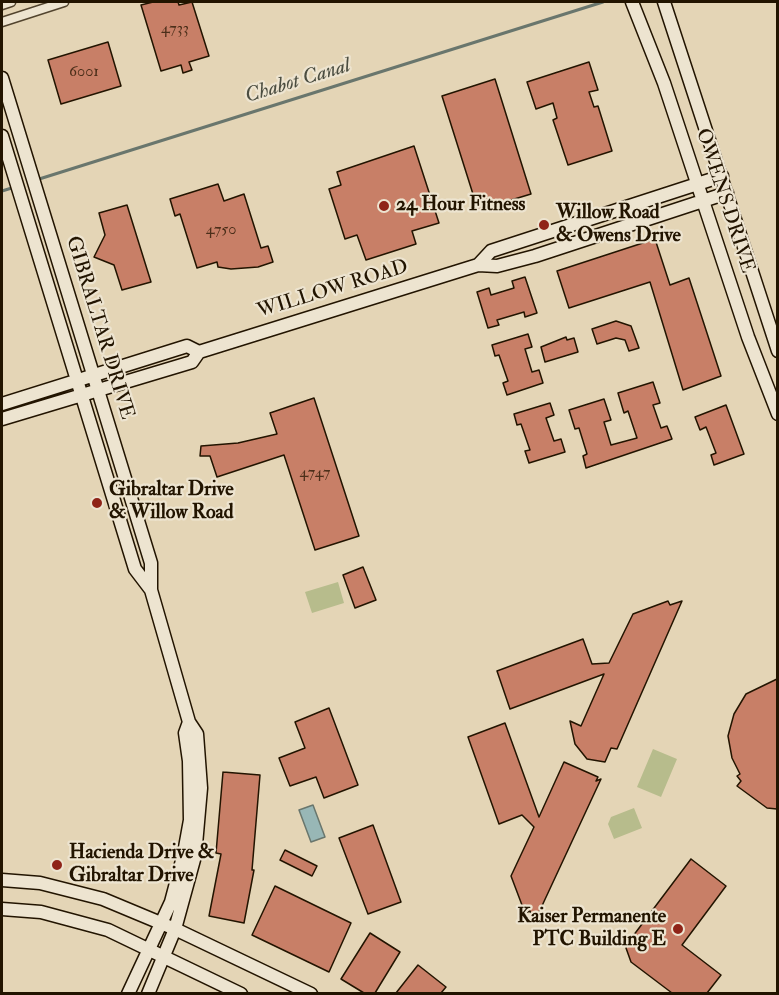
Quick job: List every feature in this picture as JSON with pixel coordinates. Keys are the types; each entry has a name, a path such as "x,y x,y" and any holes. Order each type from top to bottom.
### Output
{"street":[{"path":"2,5 11,2"},
{"path":"2,22 64,2"},
{"name":"OWENS DRIVE","path":"664,2 777,351"},
{"name":"OWENS DRIVE","path":"633,4 664,83 705,201 748,337 777,414"},
{"name":"GIBRALTAR DRIVE","path":"2,78 151,563 151,590 189,722 197,734 201,764 199,825 195,856 176,929 148,993"},
{"name":"GIBRALTAR DRIVE","path":"2,136 135,569 151,590"},
{"name":"WILLOW ROAD","path":"478,265 491,251 722,176"},
{"name":"WILLOW ROAD","path":"2,419 192,362 199,352 478,265 497,267 727,193"},
{"name":"WILLOW ROAD","path":"2,404 187,346 199,352"},
{"name":"GIBRALTAR DRIVE","path":"128,993 171,902 190,820 189,761 185,733 189,722"},
{"path":"2,880 40,883 103,899 161,922 311,993"},
{"path":"2,909 41,912 108,930 241,993"}],"green space":[{"path":"338,582 344,603 312,613 305,592"},
{"path":"653,749 677,759 661,797 637,787"},
{"path":"634,808 642,828 614,839 608,824 611,817"}],"water":[{"path":"313,805 325,837 311,842 299,810"}],"building":[{"path":"153,2 178,2 179,5 192,2 209,56 189,62 192,70 183,73 181,65 161,71 141,5"},
{"path":"108,42 121,86 61,104 48,60"},
{"path":"589,62 598,90 589,92 594,107 598,106 612,151 568,165 553,120 557,118 553,103 536,109 527,82"},
{"path":"495,79 531,194 478,210 442,96"},
{"name":"24 Hour Fitness","path":"414,146 439,223 412,231 416,244 366,260 357,235 345,239 329,189 341,185 337,172"},
{"path":"218,184 224,201 244,194 261,248 268,246 273,262 258,267 231,269 218,267 217,262 197,268 180,214 175,216 170,199"},
{"path":"127,205 151,282 122,290 114,265 94,257 105,235 99,213"},
{"path":"655,239 670,285 689,278 721,376 683,390 650,282 569,308 557,271"},
{"path":"525,277 537,313 525,317 524,312 497,320 499,325 488,328 477,292 489,288 491,295 514,288 512,281"},
{"path":"616,321 631,326 639,348 629,351 625,340 616,338 597,344 592,329"},
{"path":"528,334 532,347 525,349 532,372 539,370 543,383 507,395 503,383 508,381 499,355 495,356 492,345"},
{"path":"566,337 567,340 574,338 578,352 545,362 541,347"},
{"path":"653,382 660,403 653,405 661,428 667,426 672,439 586,468 583,456 587,454 579,428 575,429 569,410 604,399 611,420 604,422 611,445 637,438 628,411 624,413 618,393"},
{"path":"314,398 359,536 315,550 284,455 217,477 210,456 200,456 201,446 238,443 277,434 270,413"},
{"path":"550,403 554,415 546,418 554,441 561,439 565,452 529,463 525,451 530,450 521,424 517,425 514,414"},
{"path":"726,405 744,454 714,465 711,455 716,453 706,427 700,430 695,417"},
{"path":"363,567 376,600 355,608 343,575"},
{"path":"668,601 670,605 682,601 617,749 611,748 605,762 587,759 575,744 570,721 581,726 604,674 510,709 497,671 583,639 592,664 609,663 633,614"},
{"path":"777,679 777,809 767,808 737,786 741,781 737,776 740,774 732,758 728,736 734,714 746,694"},
{"path":"329,708 358,785 324,798 316,777 290,786 279,758 305,748 295,722"},
{"path":"505,723 539,817 564,762 598,777 596,781 601,779 534,923 530,911 525,913 511,876 534,827 522,815 499,824 468,737"},
{"path":"223,772 260,775 252,870 254,870 244,923 209,916 221,854 216,853"},
{"path":"373,825 401,902 368,914 339,838"},
{"path":"285,850 317,866 312,876 280,860"},
{"path":"691,859 726,886 682,945 721,975 707,993 672,993 631,962 626,948"},
{"path":"275,886 351,923 329,972 252,935"},
{"path":"370,933 400,952 375,993 364,993 341,979"},
{"path":"418,965 446,987 441,993 396,993"}],"waterway":[{"name":"Chabot Canal","path":"36,180 603,2"},
{"name":"Chabot Canal","path":"2,191 15,187"}],"place":[{"name":"24 Hour Fitness","path":"384,206"},
{"name":"Willow Road & Owens Drive","path":"544,225"},
{"name":"Gibraltar Drive & Willow Road","path":"97,503"},
{"name":"Hacienda Drive & Gibraltar Drive","path":"57,865"},
{"name":"Kaiser Permanente PTC Building E","path":"678,929"}]}
